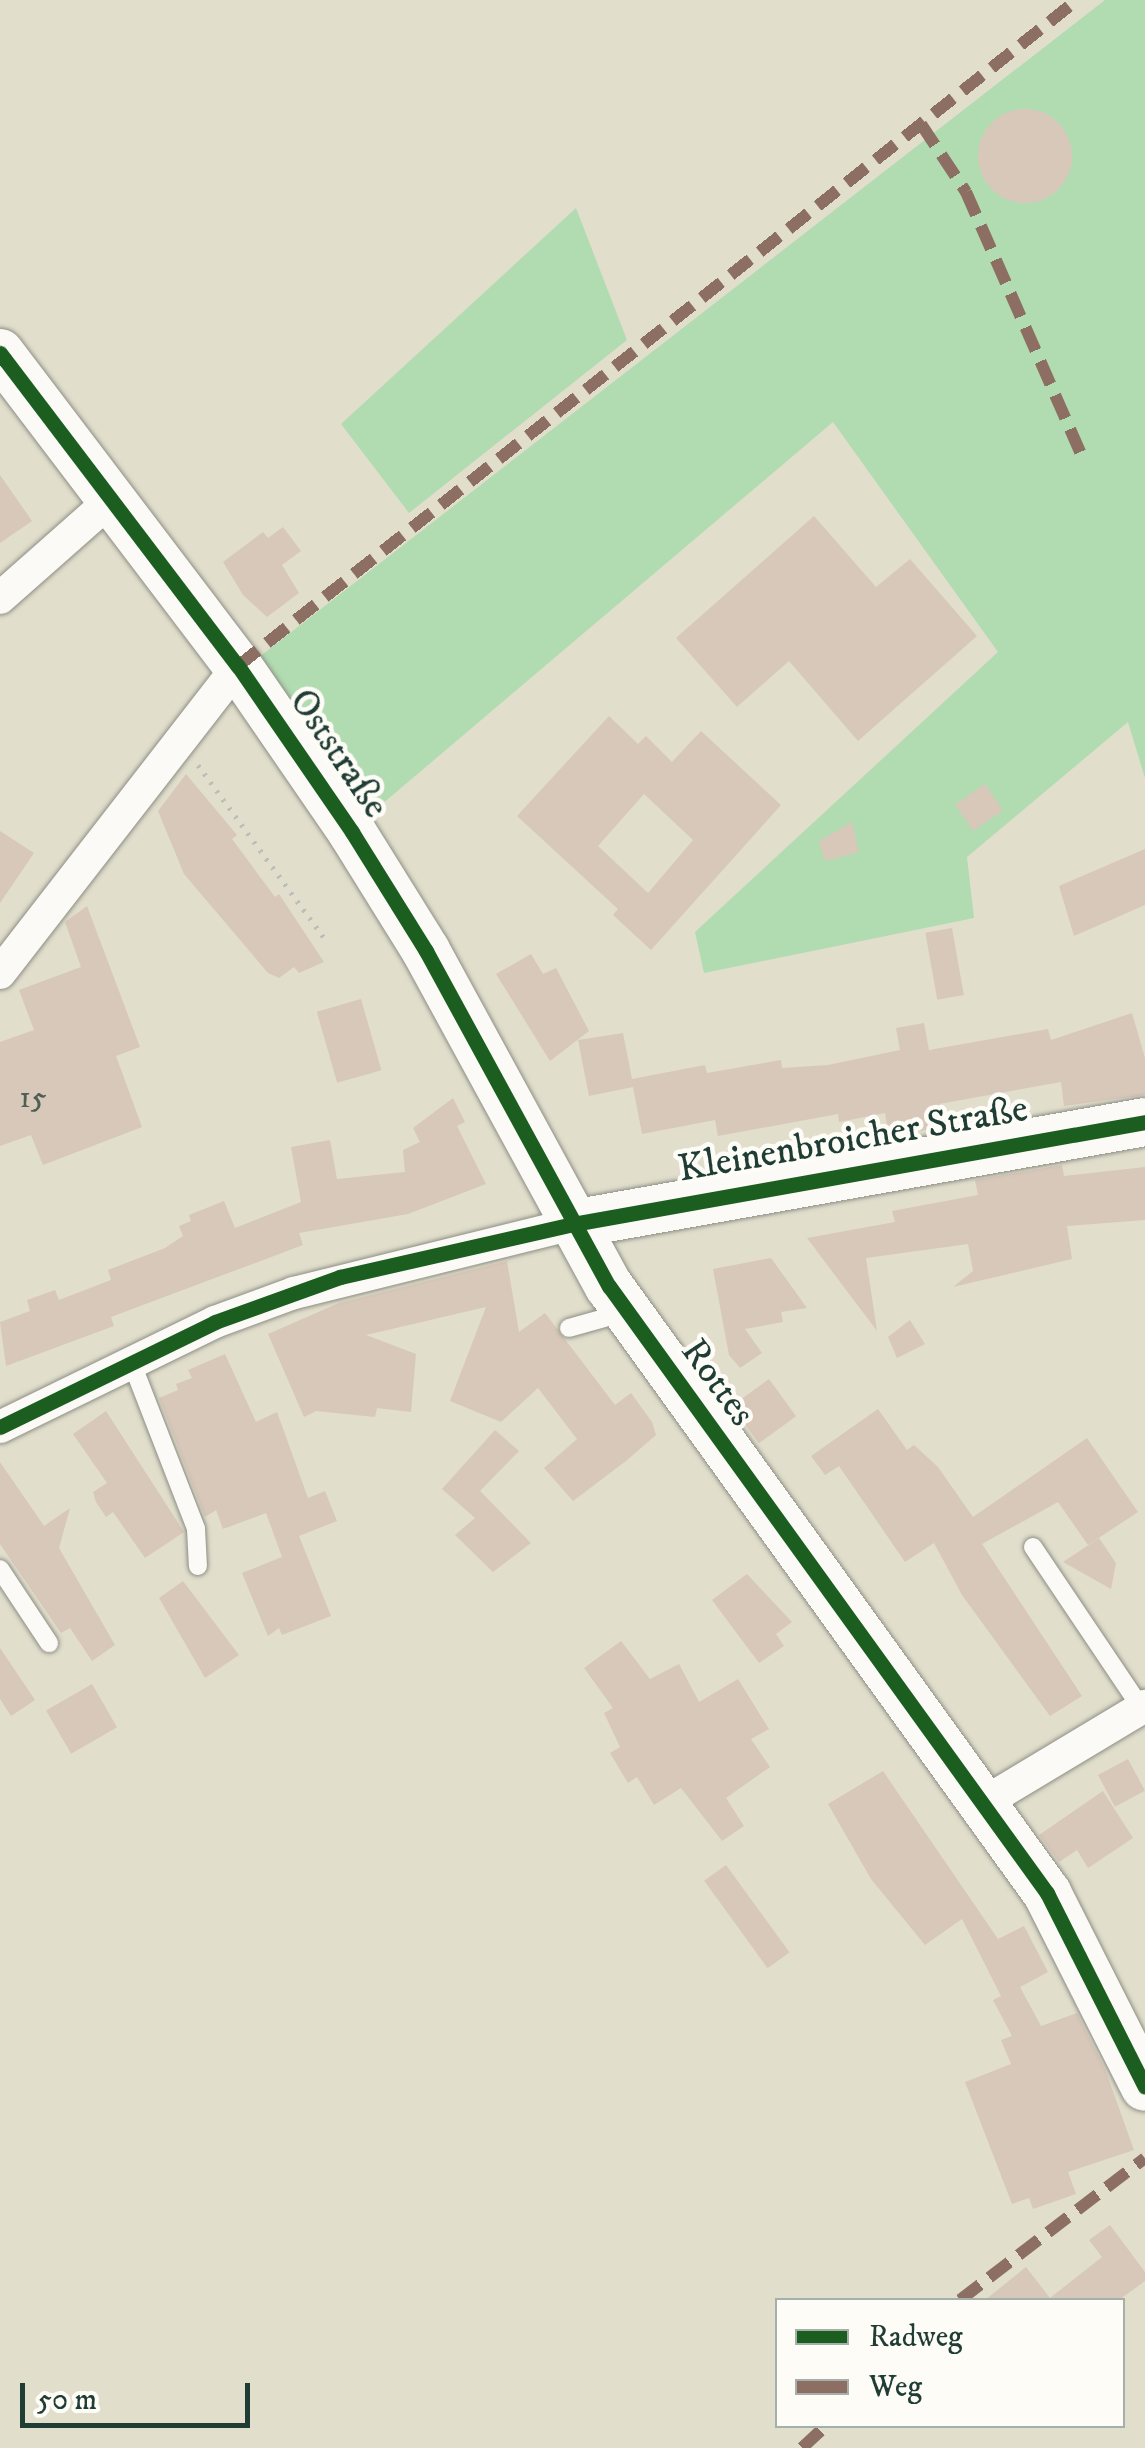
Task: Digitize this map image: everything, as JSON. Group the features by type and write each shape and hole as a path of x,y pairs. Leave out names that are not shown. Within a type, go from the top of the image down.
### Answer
{"street":[{"name":"Oststraße","path":"0,353 114,497 238,666 426,952 573,1224"},
{"path":"0,598 114,497"},
{"path":"0,973 238,666"},
{"name":"Kleinenbroicher Straße","path":"573,1224 1145,1122"},
{"path":"0,1427 131,1362 340,1277 573,1224"},
{"name":"Rottes","path":"573,1224 626,1312 986,1802 1070,1932 1145,2087"},
{"path":"986,1802 1143,1707"}],"lane":[{"path":"569,1328 626,1312"},
{"path":"131,1362 196,1529 198,1566"},
{"path":"1033,1547 1143,1707"},
{"path":"0,1569 49,1643"}],"path":[{"path":"181,742 328,943"}],"green space":[{"path":"1105,0 1145,0 1145,778 1128,722 967,857 974,918 704,973 695,932 998,652 833,422 362,821 249,665"},
{"path":"576,208 627,340 409,513 341,424"}],"building":[{"path":"1025,109 1043,113 1058,123 1068,138 1072,156 1068,174 1058,189 1043,199 1025,203 1007,199 992,189 982,174 978,156 982,138 992,123 1007,113"},
{"path":"0,475 32,521 0,543"},
{"path":"814,516 876,587 910,559 977,636 858,741 789,661 737,707 676,638"},
{"path":"283,527 301,551 282,565 299,593 267,617 243,595 223,562 263,532 268,538"},
{"path":"609,716 638,744 646,736 672,762 701,731 781,805 651,950 613,915 618,909 517,816","holes":["644,794 693,840 648,893 598,846"]},
{"path":"186,774 237,835 232,839 275,897 279,894 324,962 299,973 294,967 279,978 268,973 184,874 158,811"},
{"path":"985,784 1003,811 973,831 955,804"},
{"path":"852,822 859,852 825,861 819,841"},
{"path":"0,831 34,853 0,903"},
{"path":"1145,849 1145,905 1074,936 1059,886"},
{"path":"87,906 140,1047 116,1056 142,1127 43,1165 31,1135 0,1146 0,1042 34,1030 19,990 81,967 65,922"},
{"path":"952,928 964,995 937,1000 925,933"},
{"path":"531,954 543,974 556,968 589,1031 550,1061 496,974"},
{"path":"361,999 381,1070 337,1083 317,1012"},
{"path":"1132,1013 1145,1058 1145,1095 1064,1106 1061,1082 939,1104 944,1127 889,1136 885,1113 839,1122 838,1114 718,1136 715,1120 642,1134 633,1087 589,1096 578,1040 623,1033 632,1079 705,1065 707,1073 781,1060 782,1068 828,1065 900,1050 896,1028 924,1023 929,1050 1048,1029 1051,1040"},
{"path":"453,1098 465,1122 457,1126 486,1184 408,1214 299,1233 303,1245 111,1317 114,1326 6,1366 0,1322 30,1311 27,1300 55,1290 59,1300 111,1280 108,1270 165,1248 183,1236 179,1226 191,1221 189,1215 224,1201 235,1228 301,1202 291,1147 330,1140 337,1179 405,1172 403,1150 420,1142 413,1128"},
{"path":"1062,1165 1064,1176 1145,1167 1145,1220 1067,1226 1072,1259 953,1287 973,1271 968,1244 866,1258 877,1331 807,1238 895,1222 892,1211 978,1195 975,1180"},
{"path":"771,1258 807,1308 781,1312 783,1322 745,1329 762,1353 740,1368 729,1355 713,1269"},
{"path":"507,1261 519,1332 545,1313 615,1405 631,1393 652,1422 656,1435 626,1461 573,1501 544,1468 577,1439 538,1388 501,1422 450,1401 486,1307 366,1335 416,1354 411,1412 377,1408 375,1417 316,1411 304,1417 268,1334 339,1303"},
{"path":"910,1320 925,1344 897,1358 888,1337"},
{"path":"225,1354 256,1422 277,1412 308,1498 325,1491 337,1521 299,1536 331,1616 282,1635 279,1628 268,1636 242,1573 282,1557 266,1513 223,1529 216,1510 205,1517 159,1398 178,1390 176,1384 192,1378 188,1370"},
{"path":"769,1379 796,1416 759,1443 732,1406"},
{"path":"878,1409 907,1450 914,1445 938,1467 973,1517 1087,1438 1138,1512 1088,1545 1058,1502 982,1544 1082,1696 1050,1716 962,1595 934,1543 905,1562 839,1466 825,1475 811,1456"},
{"path":"106,1411 184,1532 145,1558 113,1512 106,1517 96,1502 93,1492 107,1483 73,1434"},
{"path":"495,1430 519,1451 480,1491 531,1543 493,1572 455,1535 475,1518 442,1489"},
{"path":"0,1462 44,1526 70,1508 59,1548 115,1645 92,1661 70,1628 61,1633 0,1544"},
{"path":"1099,1538 1116,1563 1111,1589 1063,1562"},
{"path":"747,1574 792,1622 776,1634 784,1646 759,1663 712,1600"},
{"path":"183,1581 239,1655 205,1678 159,1598"},
{"path":"621,1641 650,1679 679,1664 699,1702 738,1679 769,1729 751,1739 770,1767 726,1798 744,1826 722,1841 681,1788 654,1805 637,1777 628,1783 610,1753 620,1747 604,1713 613,1708 584,1668"},
{"path":"0,1648 35,1700 11,1716 0,1699"},
{"path":"92,1684 117,1727 71,1754 46,1710"},
{"path":"1128,1759 1145,1791 1115,1807 1098,1775"},
{"path":"883,1771 998,1939 1024,1926 1048,1972 1020,1987 1041,2026 1077,2013 1105,2069 1134,2150 1068,2172 1076,2194 1033,2209 1029,2198 1012,2204 965,2082 1011,2064 1001,2040 1012,2036 993,2000 1001,1996 962,1919 925,1945 871,1879 828,1804"},
{"path":"1103,1791 1133,1838 1088,1868 1077,1850 1059,1862 1039,1835"},
{"path":"726,1865 789,1952 768,1968 704,1881"},
{"path":"1110,2225 1145,2272 1145,2281 1122,2298 1050,2298 1102,2257 1089,2240"},
{"path":"1026,2267 1050,2298 987,2298"}],"marked path":[{"path":"238,666 1077,0"},
{"path":"921,124 966,192 1081,454"},
{"path":"963,2298 1145,2158"},
{"path":"802,2448 824,2428"}],"cycle path":[{"path":"0,353 238,666 352,832 426,951 609,1286 1047,1893 1145,2087"},
{"path":"0,1427 215,1322 340,1277 573,1224 1145,1122"}]}
